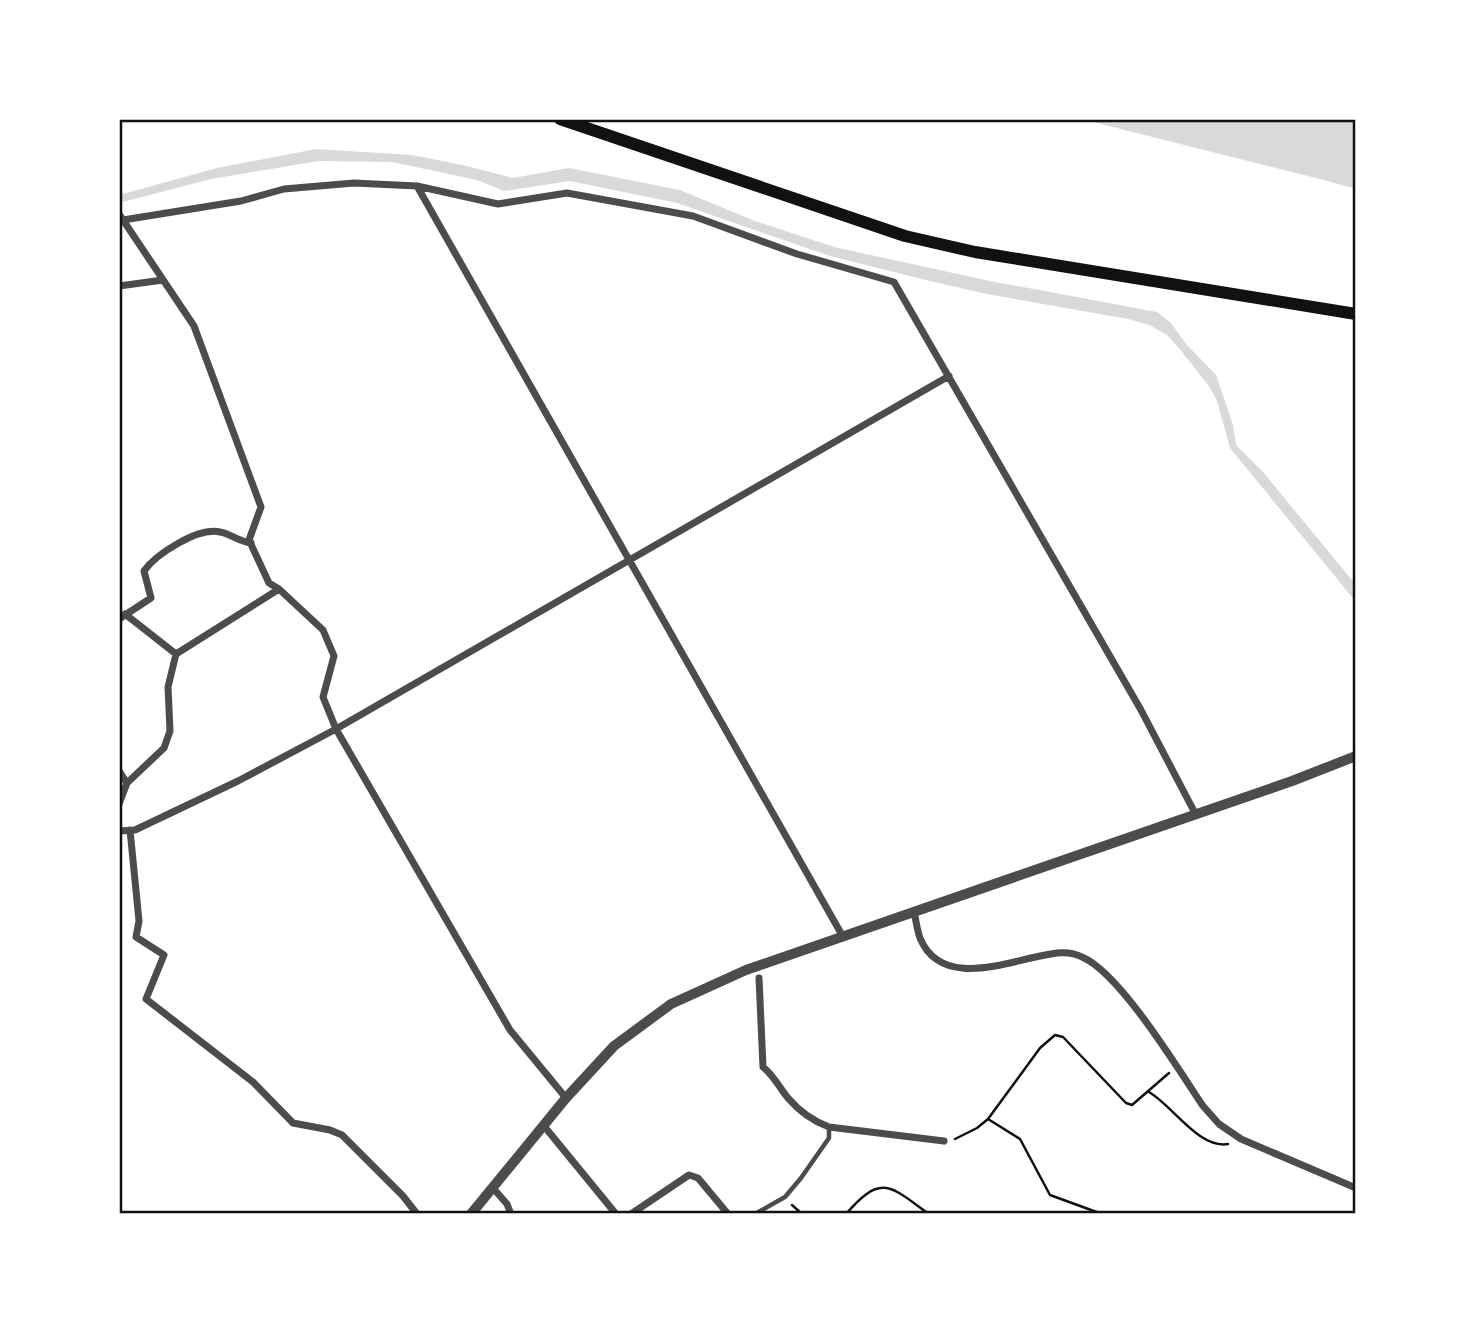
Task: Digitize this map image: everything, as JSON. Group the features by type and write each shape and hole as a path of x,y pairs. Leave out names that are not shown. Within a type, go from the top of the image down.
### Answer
{"main road":[{"path":"560,119 905,236 975,252 1356,314"}],"street":[{"path":"566,1098 510,1030 336,729 323,697 334,656 323,630 269,583 249,540 261,507 194,326 121,217 241,201 284,189 354,183 417,186 498,204 567,193 693,216 797,254 894,282 1141,710 1196,815"},
{"path":"417,186 842,935"},
{"path":"119,286 163,280"},
{"path":"119,831 135,830 238,781 336,729 948,376"},
{"path":"176,654 122,617 151,598 144,571 152,559 203,532 221,532 238,541 251,543"},
{"path":"119,804 127,783 163,748 170,730 168,687 176,654 279,589"},
{"path":"471,1214 566,1098 614,1046 671,1004 746,970 842,935 1196,815 1356,756"},
{"path":"119,771 127,783"},
{"path":"130,830 139,921 136,937 164,955 146,999 253,1082 293,1122 342,1135 403,1196 417,1214"},
{"path":"914,912 921,939 931,955 947,967 972,969 1060,952 1079,955 1095,963 1118,986 1203,1106 1219,1124 1241,1139 1356,1188"},
{"path":"760,978 763,1067 773,1075 796,1106 813,1121 829,1127 944,1141"},
{"path":"544,1126 616,1214"},
{"path":"631,1214 689,1175 698,1178 728,1214"},
{"path":"493,1188 507,1204 511,1214"}],"lane":[{"path":"755,1214 785,1197 829,1138 829,1127"}],"path":[{"path":"944,1141 960,1137 988,1119 1040,1048 1055,1035 1063,1037 1126,1103 1132,1105 1176,1066"},
{"path":"1149,1092 1211,1143 1224,1145 1241,1139"},
{"path":"988,1119 1020,1139 1050,1195 1102,1214"},
{"path":"846,1214 867,1194 885,1186 897,1191 929,1214"},
{"path":"785,1197 802,1214"}],"shaded area":[{"path":"1081,119 1356,119 1356,189 1320,179"},
{"path":"316,149 412,155 513,178 569,168 680,190 755,221 834,247 990,281 1157,312 1171,323 1186,344 1216,375 1233,425 1236,445 1263,472 1356,585 1356,602 1230,448 1217,401 1209,386 1167,335 1149,325 930,281 830,256 677,203 570,181 504,191 477,180 392,162 319,161 211,179 119,203 119,195 217,168"}]}
